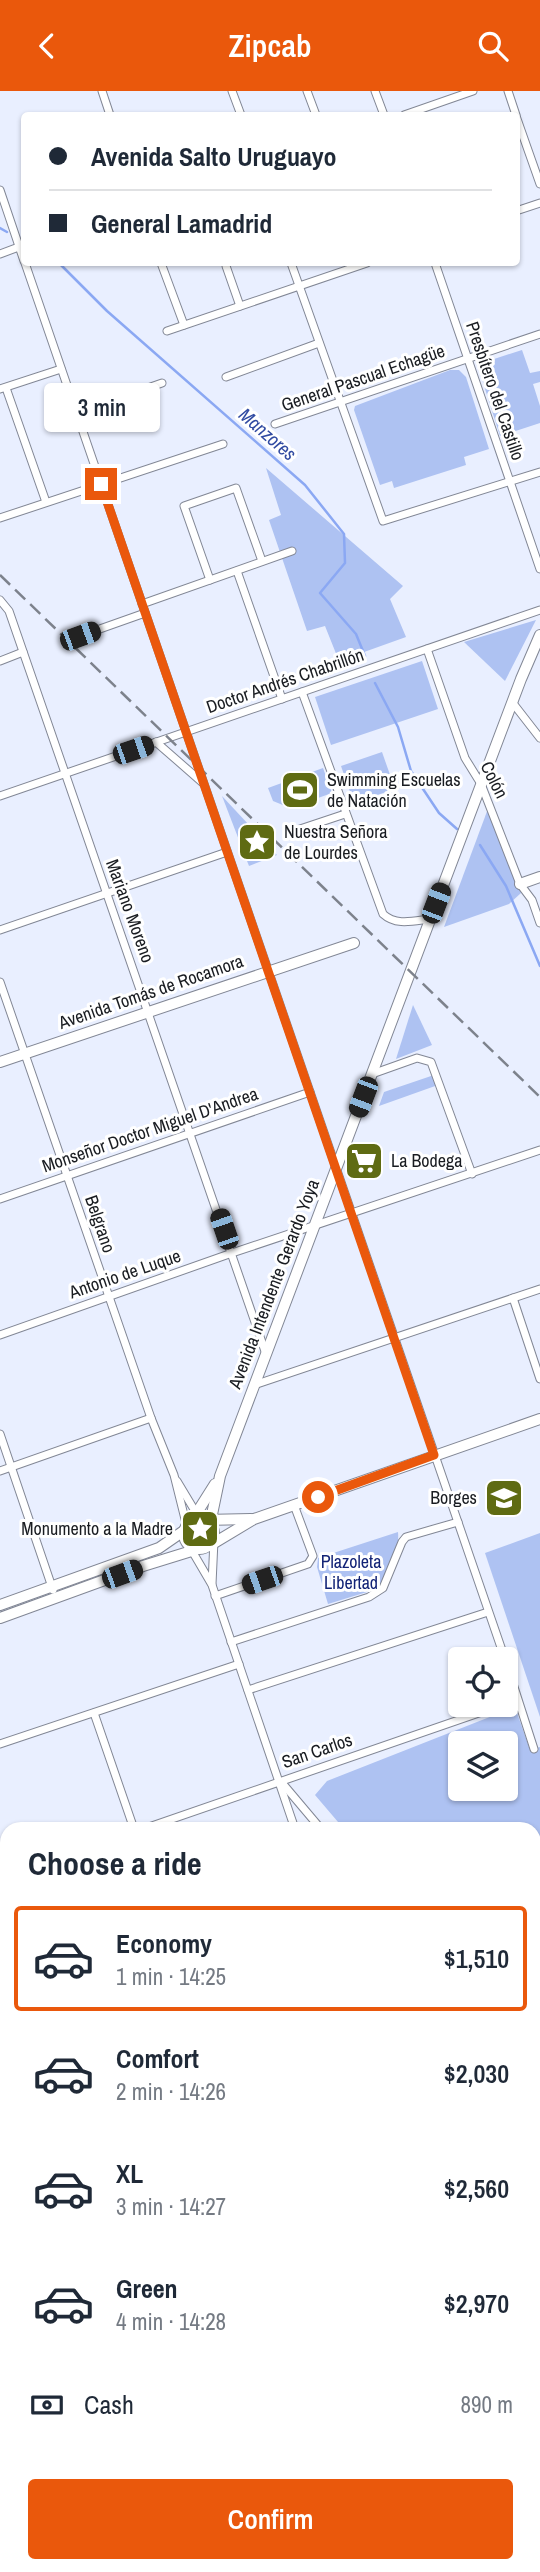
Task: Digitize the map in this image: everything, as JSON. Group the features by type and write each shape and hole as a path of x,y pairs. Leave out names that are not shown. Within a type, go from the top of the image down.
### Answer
{"main road":[{"name":"Avenida Intendente Gerardo Yoya","path":"198,1522 220,1476 481,783 540,635"},
{"path":"520,884 540,877"},
{"name":"Avenida Tomás de Rocamora","path":"0,1062 354,943"},
{"path":"0,1605 54,1592 202,1545 254,1519 540,1419"},
{"path":"0,1618 159,1548 198,1522 254,1519"},
{"path":"198,1522 202,1545"},
{"path":"198,1522 184,1536 202,1545"}],"street":[{"path":"102,91 109,112"},
{"path":"232,91 240,112"},
{"path":"307,91 315,112"},
{"path":"375,91 383,112"},
{"path":"413,112 473,91"},
{"path":"508,91 515,112"},
{"path":"520,127 540,184"},
{"path":"0,190 21,243"},
{"path":"520,210 540,203"},
{"path":"0,254 21,246"},
{"path":"26,266 500,1647"},
{"path":"162,266 184,325"},
{"path":"226,266 240,306"},
{"path":"292,266 383,521 540,472"},
{"path":"167,331 358,266"},
{"name":"Presbítero del Castillo","path":"436,266 540,569"},
{"name":"General Pascual Echagüe","path":"275,424 540,334"},
{"path":"226,377 319,343"},
{"path":"46,502 3,389 61,369"},
{"path":"76,413 162,383"},
{"path":"0,518 223,443"},
{"path":"210,580 184,506 236,488 262,561"},
{"path":"142,604 292,551"},
{"path":"237,571 282,699"},
{"name":"Mariano Moreno","path":"0,600 9,611 266,1355"},
{"name":"Doctor Andrés Chabrillón","path":"0,796 540,610"},
{"path":"80,636 145,613"},
{"name":"Colón","path":"427,649 465,758 481,783 520,884 532,900 540,923"},
{"path":"0,661 23,652"},
{"path":"302,692 383,914 400,923 430,919"},
{"path":"512,702 540,738"},
{"path":"156,742 204,784"},
{"path":"300,829 345,814"},
{"path":"0,930 228,852"},
{"name":"Belgrano","path":"0,982 151,1418 174,1475 198,1522"},
{"path":"372,1074 417,1058 431,1062 472,1174"},
{"name":"Monseñor Doctor Miguel D'Andrea","path":"0,1199 310,1092"},
{"name":"Antonio de Luque","path":"0,1335 232,1253 540,1150"},
{"path":"254,1385 540,1289"},
{"path":"513,1298 540,1379"},
{"path":"0,1471 151,1418"},
{"path":"0,1434 54,1592"},
{"name":"Belgrano","path":"174,1475 198,1522"},
{"path":"215,1596 308,1564 313,1556 295,1506"},
{"path":"231,1642 369,1597 383,1588 406,1537 458,1522"},
{"path":"202,1545 212,1585"},
{"path":"202,1545 215,1596 293,1822"},
{"path":"248,1690 488,1612"},
{"path":"0,1744 239,1664"},
{"path":"518,1699 534,1749"},
{"path":"94,1713 132,1822"},
{"name":"San Carlos","path":"163,1822 466,1717"},
{"path":"280,1781 315,1822"}],"green space":[{"path":"522,350 530,373 540,371 540,382 533,384 540,406 540,423 500,436 479,370 491,360"},
{"path":"450,370 459,370 466,377 489,449 464,457 466,465 394,488 392,481 380,485 354,410 355,406"},
{"path":"266,468 403,586 390,599 406,637 339,661 325,626 307,631 269,520 281,515"},
{"path":"536,620 505,681 464,642"},
{"path":"422,661 438,709 331,745 315,697"},
{"path":"382,752 395,789 354,803 341,766"},
{"name":"Swimming Escuelas de Natación","path":"323,768 332,793 290,808 273,801 268,788"},
{"path":"222,796 277,855 249,866"},
{"path":"489,806 521,893 509,904 444,927"},
{"path":"413,1005 432,1045 396,1059"},
{"path":"434,1075 438,1085 379,1106 384,1092"},
{"name":"Plazoleta Libertad","path":"398,1532 395,1554 380,1588 328,1604 317,1567 318,1558"},
{"path":"540,1533 540,1717 518,1647 485,1553"},
{"path":"518,1716 530,1750 540,1747 540,1822 338,1822 315,1795 327,1781 448,1733 448,1801 518,1801 518,1731 454,1731 490,1717"}],"waterway":[{"name":"Manzores","path":"0,228 7,232"},
{"name":"Manzores","path":"62,266 107,311 305,485 344,534 345,563 320,593 356,634 365,656"},
{"name":"Manzores","path":"375,683 398,727 411,771 439,813 457,829"},
{"name":"Manzores","path":"480,845 506,886 540,966"}],"railway":[{"path":"0,575 540,1097"}],"place":[{"name":"Swimming Escuelas de Natación","path":"300,790"},
{"name":"Nuestra Señora de Lourdes","path":"257,842"},
{"name":"La Bodega","path":"364,1161"},
{"name":"Borges","path":"504,1498"},
{"name":"Monumento a la Madre","path":"200,1529"}],"route":[{"path":"101,484 434,1455 318,1497"}]}
